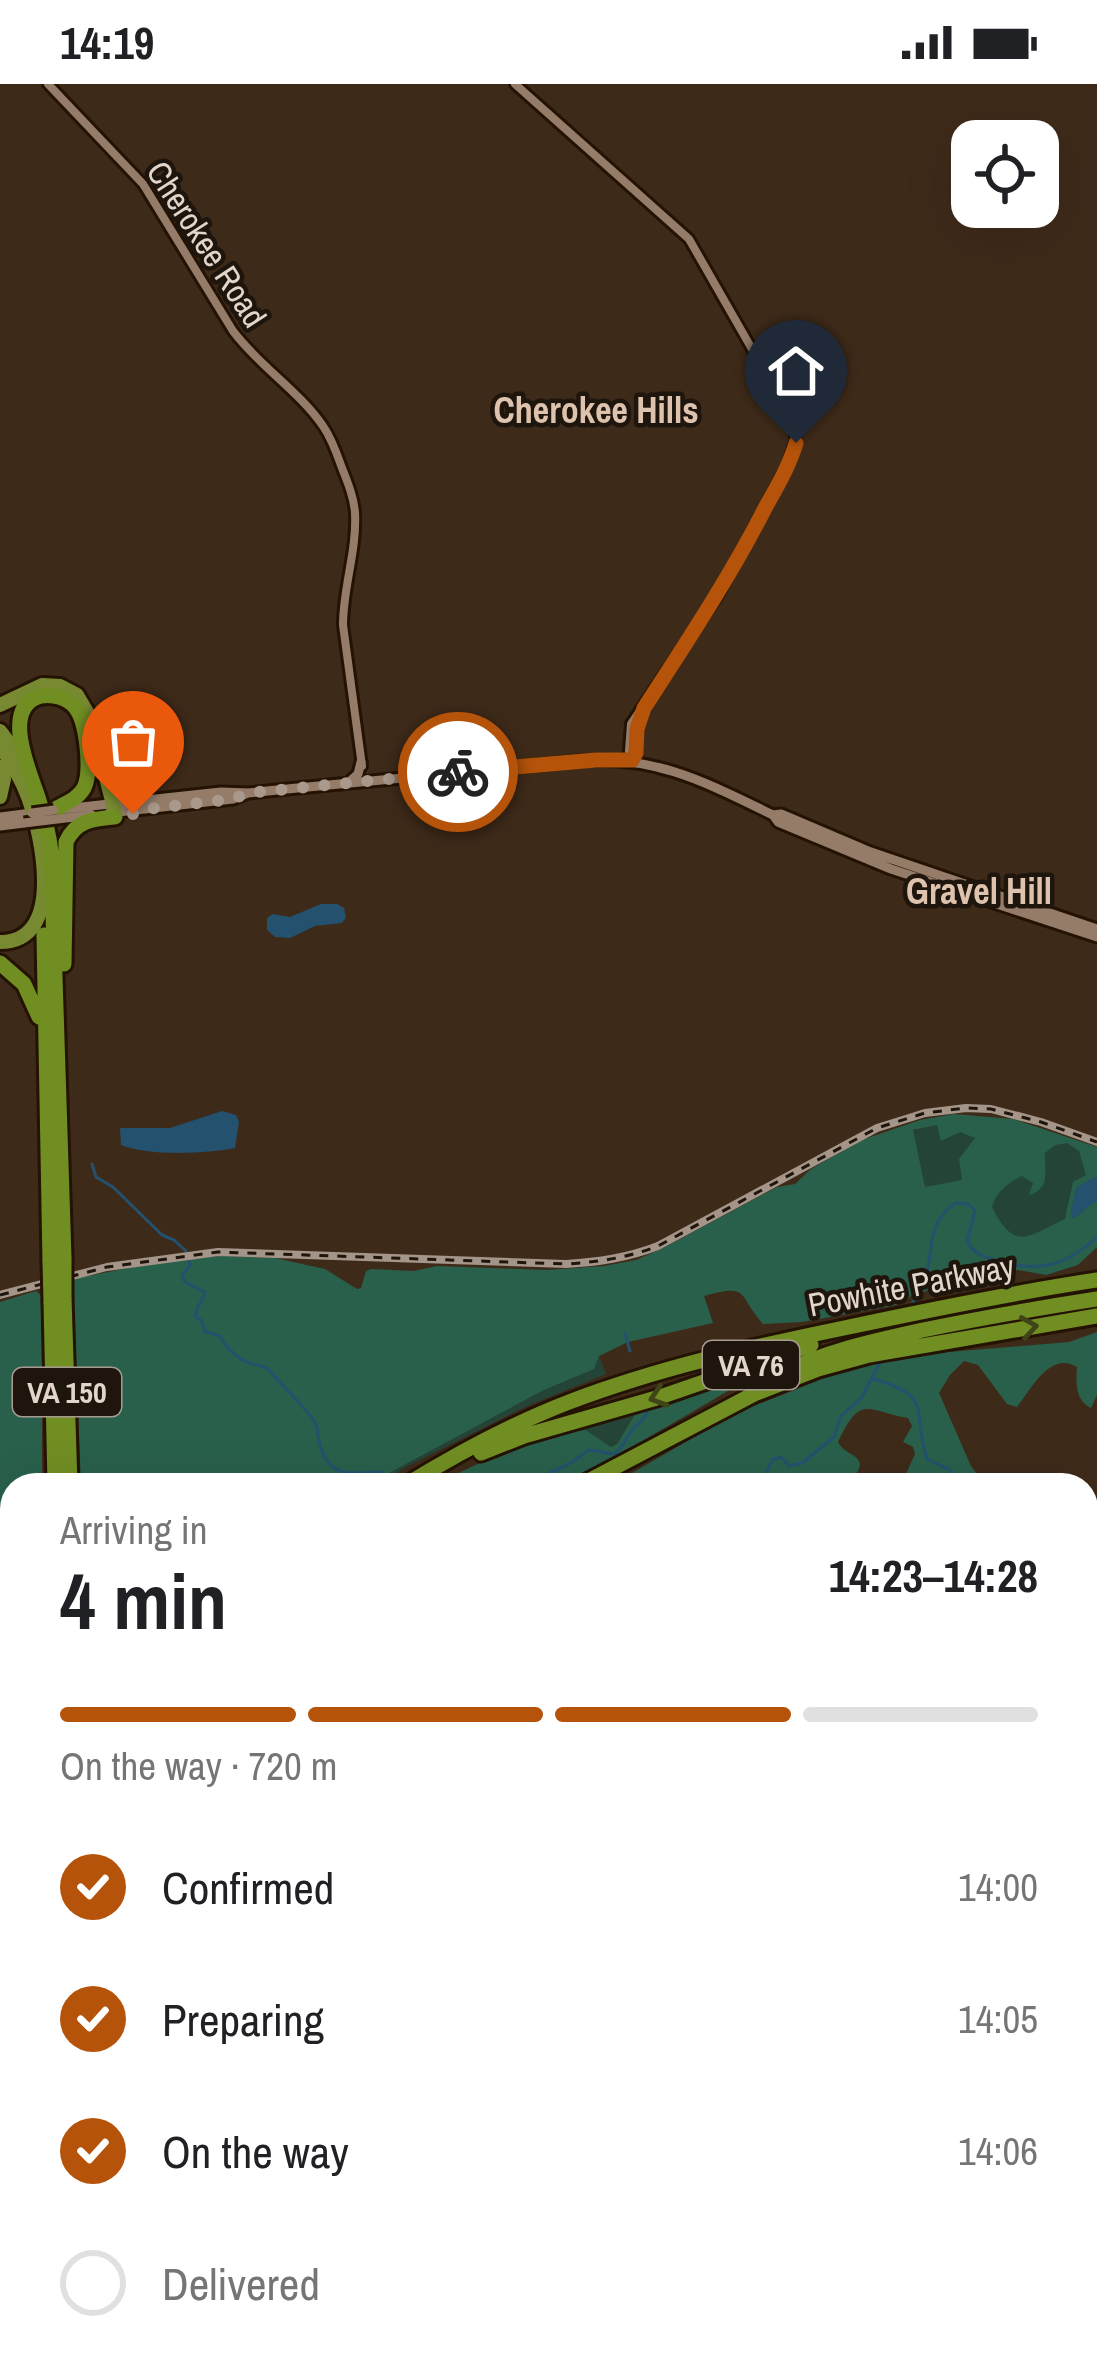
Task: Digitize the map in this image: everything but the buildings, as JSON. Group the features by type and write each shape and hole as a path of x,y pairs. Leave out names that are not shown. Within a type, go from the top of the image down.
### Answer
{"highway":[{"path":"0,705 42,685 60,686 77,695 90,716 115,810 80,824 64,844 65,950 56,1008"},
{"path":"18,755 13,725 27,702 56,696 78,711 88,777 79,795 56,814"},
{"name":"VA 150","path":"0,731 18,755 38,797 50,842 62,1453"},
{"name":"VA 150","path":"0,746 18,774 40,844 57,1260"},
{"path":"0,767 4,779 0,797"},
{"path":"0,942 28,934 43,902"},
{"path":"0,963 28,989 45,1033"},
{"name":"Powhite Parkway","path":"427,1473 572,1401 633,1381 758,1347 1097,1280"},
{"name":"VA 76","path":"443,1473 507,1442 806,1346 1097,1289"},
{"name":"VA 76","path":"754,1394 795,1367 854,1345 1097,1299"},
{"name":"Powhite Parkway","path":"603,1473 754,1394 851,1359 1097,1316"},
{"path":"413,1473 526,1412 572,1401"},
{"path":"57,1473 62,1453"},
{"path":"62,1453 68,1473"}],"main road":[{"path":"0,822 115,810 220,791 248,793 632,760 688,775 773,815 781,814 850,844 1097,933"},
{"path":"347,783 358,774 361,762"},
{"path":"115,810 140,814 248,793"}],"street":[{"name":"Cherokee Road","path":"48,84 143,184 233,331 317,417 332,440 355,516 343,625 363,782"},
{"path":"515,84 688,239 796,433 788,464 747,544 630,726 632,760"}],"green space":[{"path":"954,1114 1013,1119 1097,1147 1097,1177 1077,1187 1071,1211 1075,1218 1085,1206 1097,1202 1097,1247 1078,1265 1046,1275 1018,1270 913,1294 892,1306 802,1322 763,1324 736,1292 704,1296 713,1323 628,1342 599,1356 594,1369 542,1391 389,1473 81,1473 73,1279 174,1259 223,1256 275,1258 325,1269 357,1289 371,1269 604,1266 636,1260 777,1187 795,1184 811,1169 862,1140","holes":["937,1125 941,1141 960,1132 975,1138 959,1159 962,1180 925,1187 913,1130","1067,1143 1079,1151 1086,1175 1073,1182 1065,1219 1024,1237 1009,1231 992,1207 996,1197 1022,1176 1033,1183 1029,1195 1041,1188 1045,1153 1055,1145"]},
{"path":"958,1119 1004,1122 1097,1152 1097,1216 1016,1247 922,1196 908,1132"},
{"path":"36,1291 42,1296 42,1473 0,1473 0,1302"},
{"path":"1097,1332 1097,1395 1091,1408 1079,1396 1077,1367 1067,1363 1042,1374 1017,1407 1007,1404 978,1365 964,1361 950,1375 939,1393 976,1473 906,1473 915,1454 903,1442 912,1426 908,1418 866,1409 853,1417 838,1442 859,1460 856,1473 632,1473 736,1413 850,1368 924,1354 1069,1342"},
{"path":"599,1356 606,1374 525,1407 389,1473 542,1391 593,1369"},
{"path":"731,1384 733,1388 583,1473 458,1473 501,1453 575,1431 586,1430 611,1447 635,1414"},
{"path":"635,1414 611,1447 586,1430 575,1431"}],"water":[{"path":"321,904 344,908 342,923 315,926 290,938 275,937 267,930 267,918 273,914 290,917"},
{"path":"222,1111 236,1115 239,1122 235,1148 177,1153 121,1145 120,1128 170,1128"},
{"path":"1097,1177 1097,1202 1072,1218 1077,1187"}],"waterway":[{"path":"92,1164 96,1177 186,1251"},
{"path":"912,1304 926,1276 935,1228 955,1203 968,1204 975,1211 967,1241 972,1249 1013,1265 1063,1261 1097,1237"},
{"path":"188,1258 190,1265 182,1276 205,1292 195,1316 206,1332 220,1336 244,1361 269,1370 311,1417 322,1452 333,1467 382,1473"},
{"path":"625,1334 630,1351"},
{"path":"766,1473 772,1460 781,1457 789,1466 802,1463 834,1437 841,1416 862,1397 880,1362"},
{"path":"873,1379 914,1399 927,1459 952,1473"},
{"path":"549,1473 589,1450 617,1452 647,1412"}],"railway":[{"path":"0,1295 107,1267 218,1252 566,1264 612,1259 658,1246 877,1128 925,1113 991,1109 1097,1142"}],"way so far":[{"path":"133,814 248,793 458,772"}],"district":[{"name":"Cherokee Hills","path":"596,410"},
{"name":"Gravel Hill","path":"979,891"}],"route":[{"path":"458,772 632,760 644,708 718,595 796,443"}]}
